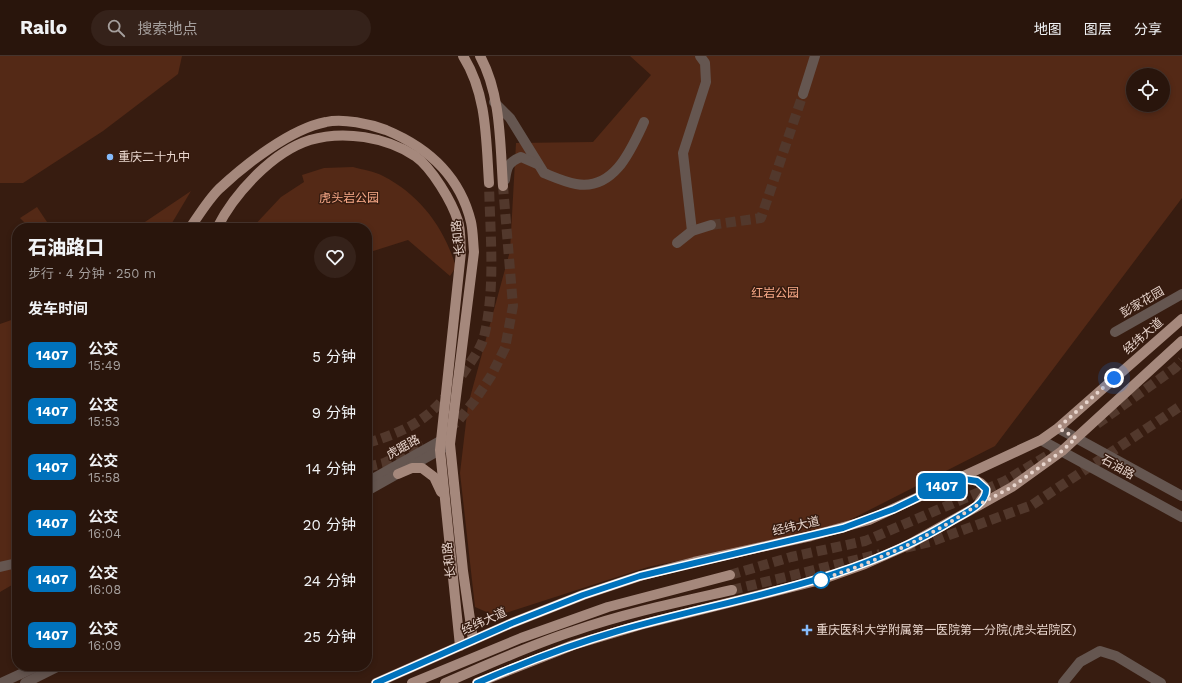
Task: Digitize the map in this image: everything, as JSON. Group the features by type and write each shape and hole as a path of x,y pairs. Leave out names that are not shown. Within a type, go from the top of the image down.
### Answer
{"main road":[{"path":"463,56 473,71 481,96 486,136 489,183"},
{"path":"480,56 487,69 494,102 504,186"},
{"name":"长和路","path":"194,223 219,189 242,170 282,140 327,122 356,122 377,126 400,136 421,148 438,162 452,179 464,200 471,222 474,252 446,442 473,640"},
{"name":"长和路","path":"220,223 237,197 271,162 292,147 310,140 329,136 375,139 395,145 416,157 440,186 452,206 459,223 461,252 446,442 445,507 460,646"},
{"name":"经纬大道","path":"376,683 473,640 583,595 640,576 694,562 811,536 869,520 1041,440 1058,428 1182,319"},
{"path":"477,683 541,656 608,634 820,580 865,564 908,545 1012,487 1062,451 1182,341"},
{"path":"398,474 418,467 427,470 434,477 439,486 445,507"},
{"path":"958,478 977,481 984,486 986,493 985,497 976,506"},
{"path":"412,683 521,638 608,607 730,574"},
{"path":"445,683 525,649 573,631 619,617 732,590"}],"street":[{"path":"692,231 683,153 706,82 705,63 700,56"},
{"path":"802,94 815,56"},
{"path":"494,102 510,118 537,164 544,173 576,184 591,185 608,177 628,157 644,122"},
{"path":"504,186 507,165 513,160 521,157 537,164"},
{"path":"678,243 692,231 710,225"},
{"name":"彭家花园","path":"1115,332 1182,294"},
{"name":"石油路","path":"1058,428 1182,496"},
{"name":"石油路","path":"1041,440 1182,517"},
{"name":"虎踞路","path":"372,488 398,474 446,442"},
{"name":"虎踞路","path":"372,479 446,442"},
{"path":"0,567 12,563"},
{"path":"1064,683 1080,662 1100,651 1116,656 1161,683"},
{"path":"1,683 27,671"},
{"path":"25,683 49,671"}],"green space":[{"path":"0,56 182,56 178,74 103,131 23,183 0,183"},
{"name":"红岩公园","path":"630,56 1182,56 1182,198 995,446 832,529 648,567 496,616 475,607 460,473 468,405 510,251 516,143 593,142 651,75"},
{"name":"虎头岩公园","path":"353,167 380,174 408,193 429,214 445,239 456,267 450,276 408,240 372,251 372,223 257,223 281,197 304,182 302,175 324,168"},
{"path":"191,191 172,223 143,223"},
{"path":"37,207 48,223 25,223 20,218"},
{"path":"12,320 12,585 0,592 0,324"}],"tunnel":[{"path":"711,225 761,218 803,94"},
{"path":"372,441 400,431 425,417 456,384 481,345 488,318 491,280 489,183"},
{"path":"448,429 457,422 475,400 491,376 505,348 513,306 503,186"},
{"path":"1097,424 1175,368 1182,361"},
{"path":"905,548 930,542 1032,505 1182,405"},
{"path":"372,466 384,463 423,445"},
{"path":"730,575 791,557 865,541 1005,481 1060,448"},
{"path":"732,590 880,554"}],"bus line":[{"name":"1407","path":"376,683 512,623 583,595 640,576 694,562 811,536 869,520 958,478 977,481 986,489 985,497 976,506 965,513 908,545 865,564 820,580 754,598 608,634 541,656 477,683"}],"place":[{"name":"重庆二十九中","path":"110,157"},
{"name":"重庆医科大学附属第一医院第一分院(虎头岩院区)","path":"807,630"}],"route":[{"path":"821,580 865,564 908,545 1012,487 1062,451 1076,438 1058,428 1114,378"}]}
